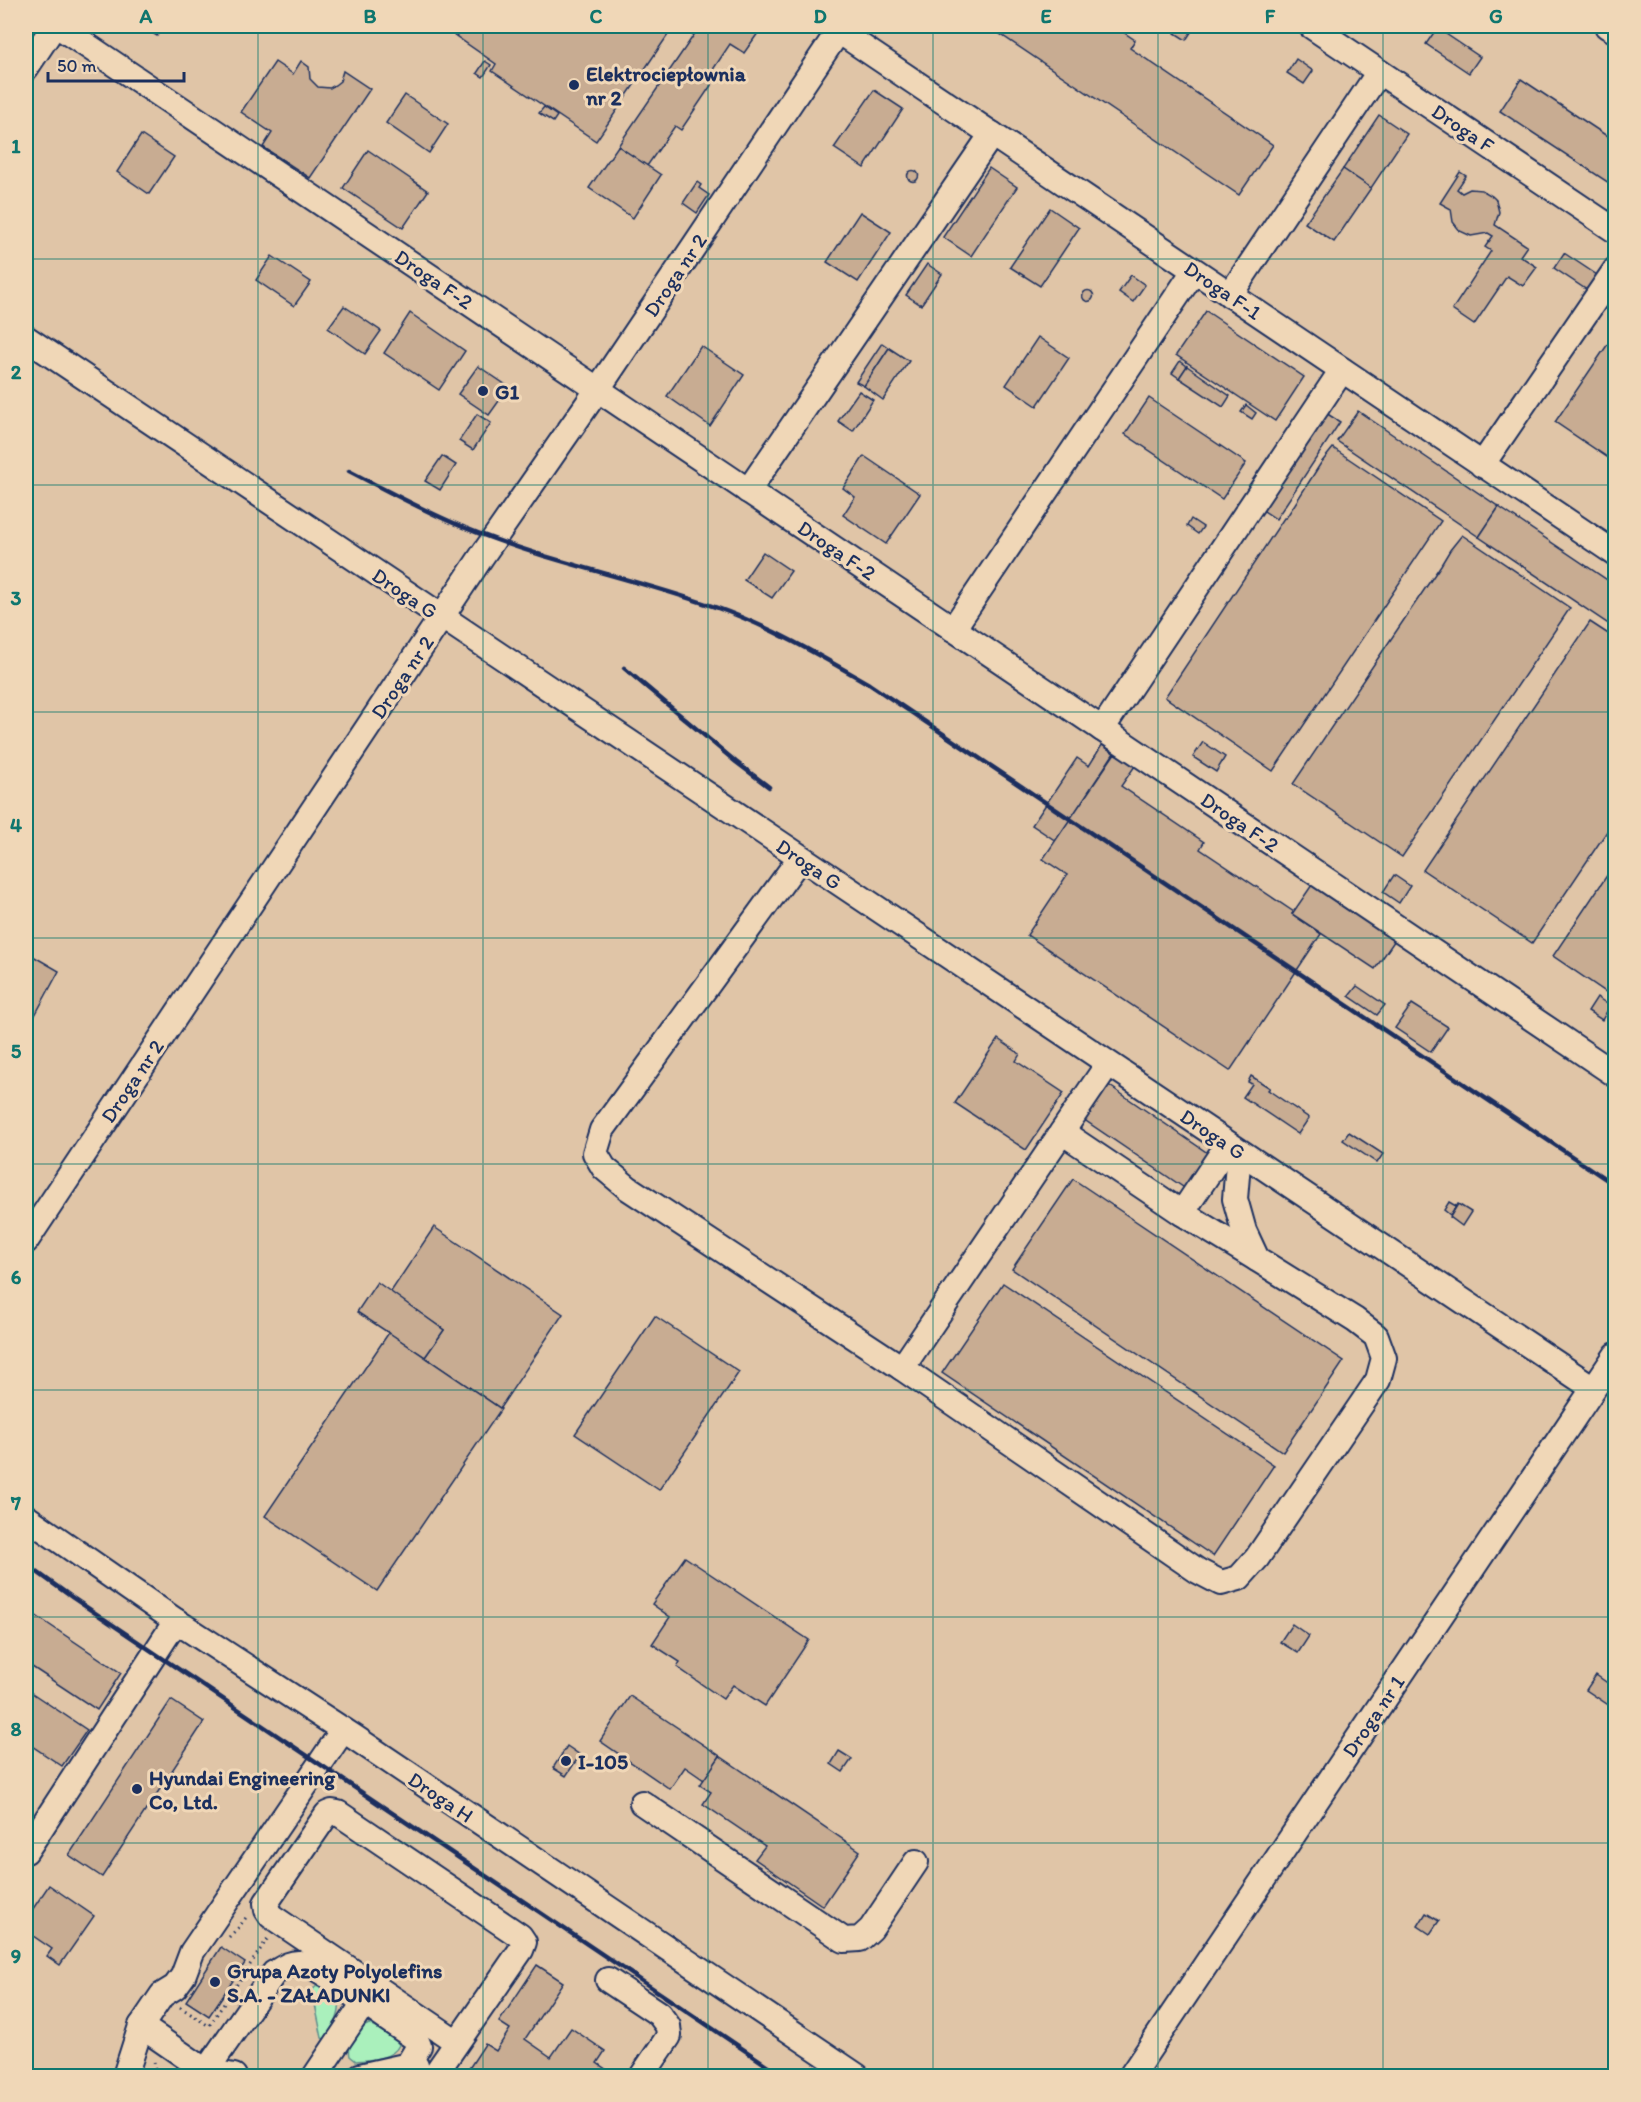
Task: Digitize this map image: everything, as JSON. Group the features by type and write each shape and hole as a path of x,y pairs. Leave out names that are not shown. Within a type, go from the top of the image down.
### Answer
{"lane":[{"path":"26,68 56,26"},
{"name":"Droga F-2","path":"56,26 1616,1075"},
{"name":"Droga F","path":"1311,26 1616,231"},
{"path":"1607,26 1616,31"},
{"name":"Droga nr 2","path":"26,1241 442,618 598,389 837,27"},
{"name":"Droga F-1","path":"837,27 1194,271 1616,554"},
{"path":"1230,295 1379,72"},
{"path":"748,490 992,134"},
{"path":"1482,465 1616,269"},
{"path":"953,629 1194,271"},
{"name":"Droga G","path":"29,348 442,618 1593,1388"},
{"path":"1102,729 1342,370"},
{"path":"800,858 602,1130 595,1153 604,1168 628,1188 902,1368 1198,1571 1221,1583 1239,1578 1257,1558 1378,1380 1384,1358 1376,1336 1355,1320 1182,1213 1062,1132"},
{"path":"902,1368 1108,1064"},
{"path":"1234,1148 1234,1200 1244,1232 1257,1259"},
{"path":"1182,1213 1234,1148"},
{"name":"Droga nr 1","path":"1131,2076 1616,1354"},
{"name":"Droga H","path":"26,1517 176,1621 343,1730 857,2076"},
{"path":"26,1851 176,1621"},
{"path":"125,2076 141,2026 162,1995 165,1980 172,1969 192,1952 343,1730"},
{"path":"642,1803 844,1940 860,1939 870,1929 916,1862"},
{"path":"360,2076 427,2067 435,2075 521,1950 524,1942 520,1936 338,1813 332,1812 327,1814 266,1903 267,1910 271,1916 457,2042"},
{"path":"205,2074 274,1973 288,1964 302,1963 314,1967 416,2039 419,2046 405,2071"},
{"path":"608,1980 659,2014 668,2026 669,2036 642,2076"},
{"path":"315,2076 364,2003"},
{"path":"141,2026 205,2074 234,2076"}],"shaded area":[{"path":"26,26 1615,26 1615,2076 26,2076"}],"green space":[{"path":"318,1985 335,1994 338,2001 338,2016 326,2040 322,2038 312,1990"},
{"path":"369,2024 397,2041 399,2045 396,2050 386,2056 356,2061 350,2056 350,2047 354,2037"}],"building":[{"path":"141,26 164,26 157,36"},
{"name":"Elektrociepłownia nr 2","path":"459,26 674,26 596,141 492,71 496,64 453,34"},
{"path":"700,26 763,26 744,53 730,44 712,71 718,75 681,130 675,126 647,166 618,146"},
{"path":"988,26 1114,26 1135,40 1130,48 1273,145 1239,195"},
{"path":"1180,26 1195,26 1186,40 1175,33"},
{"path":"1437,28 1480,57 1469,73 1426,44"},
{"path":"1296,59 1313,71 1304,84 1287,73"},
{"path":"301,61 309,67 310,79 318,87 330,88 335,85 340,81 343,71 370,89 310,178 263,147 272,133 241,112 275,62 293,74"},
{"path":"485,61 491,65 483,77 477,73"},
{"path":"1521,79 1616,142 1616,179 1612,185 1500,111"},
{"path":"874,90 903,109 864,168 834,148"},
{"path":"405,95 448,124 429,153 386,123"},
{"path":"544,107 557,116 553,122 539,113"},
{"path":"1379,115 1407,134 1371,188 1343,169"},
{"path":"141,135 174,157 149,194 117,172"},
{"path":"618,146 661,175 633,218 589,188"},
{"path":"368,150 428,191 403,228 343,188"},
{"path":"989,168 1017,187 971,256 943,237"},
{"path":"1343,169 1371,188 1334,242 1305,223"},
{"path":"913,170 919,176 913,182 907,176"},
{"path":"1460,172 1466,176 1457,189 1462,193 1470,189 1482,190 1492,196 1496,200 1499,212 1495,225 1527,246 1520,256 1537,267 1523,286 1507,276 1474,325 1452,310 1491,251 1485,247 1493,236 1488,233 1471,236 1460,231 1453,222 1451,209 1440,203"},
{"path":"697,182 701,185 699,188 709,195 697,213 683,203"},
{"path":"1050,208 1079,228 1040,286 1010,267"},
{"path":"860,212 891,232 858,282 827,262"},
{"path":"1564,253 1609,283 1599,298 1554,268"},
{"path":"272,256 311,282 294,306 256,280"},
{"path":"927,264 942,274 921,305 906,295"},
{"path":"1131,275 1145,285 1133,302 1119,292"},
{"path":"1088,290 1094,296 1088,302 1082,296"},
{"path":"344,306 381,331 365,354 328,328"},
{"path":"1206,311 1304,377 1275,421 1176,355"},
{"path":"410,313 465,351 439,390 384,353"},
{"path":"1616,332 1616,463 1555,422"},
{"path":"1038,337 1069,358 1037,406 1006,385"},
{"path":"882,343 889,348 864,386 856,382"},
{"path":"701,346 744,375 710,426 667,396"},
{"path":"889,348 909,361 883,400 864,386"},
{"path":"1180,361 1187,366 1179,378 1172,373"},
{"name":"G1","path":"478,366 509,387 489,415 458,394"},
{"path":"1187,366 1230,396 1223,407 1179,378"},
{"path":"859,391 873,400 853,431 838,421"},
{"path":"1149,398 1246,463 1222,499 1125,434"},
{"path":"1246,405 1256,413 1252,419 1241,412"},
{"path":"1358,411 1499,507 1479,537 1337,441"},
{"path":"1326,413 1340,422 1276,519 1261,509"},
{"path":"477,414 491,423 473,450 459,441"},
{"path":"1333,448 1441,521 1273,771 1165,697"},
{"path":"442,456 456,465 440,490 425,481"},
{"path":"864,456 920,494 886,544 843,515 855,497 843,488"},
{"path":"1499,507 1616,586 1616,629 1479,537"},
{"path":"1191,519 1203,527 1198,534 1187,526"},
{"path":"1462,535 1570,608 1402,857 1293,784"},
{"path":"763,552 791,571 772,598 744,580"},
{"path":"1590,622 1616,639 1616,818 1532,943 1423,870"},
{"path":"1203,742 1225,757 1216,772 1193,757"},
{"path":"1102,745 1114,753 1056,841 1032,825 1077,758 1089,766"},
{"path":"1115,753 1135,766 1121,786 1204,842 1200,849 1294,912 1292,914 1321,934 1230,1071 1027,935 1067,875 1043,859"},
{"path":"1616,862 1616,999 1553,956"},
{"path":"1394,875 1410,886 1399,903 1383,892"},
{"path":"1314,882 1397,937 1375,969 1292,914"},
{"path":"26,952 59,971 34,1017 26,1012"},
{"path":"1357,986 1385,1005 1377,1015 1349,996"},
{"path":"1597,997 1610,1006 1602,1020 1588,1011"},
{"path":"1412,1004 1448,1027 1431,1052 1395,1028"},
{"path":"998,1039 1020,1054 1016,1061 1064,1093 1026,1150 955,1103"},
{"path":"1251,1076 1309,1118 1298,1134 1243,1097 1252,1084 1248,1082"},
{"path":"1107,1084 1209,1154 1186,1189 1083,1119"},
{"path":"1349,1132 1383,1154 1377,1163 1343,1140"},
{"path":"1073,1179 1344,1361 1283,1452 1012,1269"},
{"path":"1449,1202 1456,1206 1450,1215 1444,1210"},
{"path":"1458,1204 1471,1212 1462,1226 1450,1217"},
{"path":"434,1227 563,1314 500,1408 425,1357 444,1330 390,1293"},
{"path":"377,1282 444,1330 425,1357 357,1312"},
{"path":"1003,1283 1274,1465 1213,1556 942,1373"},
{"path":"655,1316 739,1372 659,1490 575,1434"},
{"path":"388,1332 501,1409 377,1591 265,1516"},
{"path":"685,1557 809,1640 765,1706 733,1685 723,1699 677,1667 680,1662 652,1644 670,1617 652,1604"},
{"path":"26,1609 121,1673 97,1710 26,1663"},
{"path":"1292,1624 1309,1636 1298,1653 1280,1642"},
{"path":"1596,1675 1616,1689 1616,1697 1610,1706 1586,1690"},
{"path":"26,1689 87,1730 62,1766 26,1742"},
{"path":"630,1696 720,1756 704,1780 685,1767 670,1789 600,1741"},
{"name":"Hyundai Engineering Co, Ltd.","path":"171,1700 204,1722 102,1877 69,1855"},
{"name":"I-105","path":"567,1746 580,1755 566,1776 553,1768"},
{"path":"839,1751 852,1759 843,1772 831,1764"},
{"path":"720,1756 860,1851 823,1906 755,1859 765,1846 703,1804 711,1792 700,1785"},
{"path":"49,1885 94,1916 60,1965 47,1956 52,1949 33,1936 28,1943 26,1941 26,1919"},
{"path":"1426,1913 1439,1921 1430,1934 1418,1926"},
{"name":"Grupa Azoty Polyolefins S.A. - ZAŁADUNKI","path":"221,1947 245,1963 209,2016 186,2001"},
{"path":"537,1965 563,1982 525,2039 551,2057 571,2028 605,2051 597,2063 607,2070 603,2076 464,2076 485,2044 496,2051 510,2029 499,2022"}],"railway":[{"path":"349,471 423,509 498,541 715,607 774,632 831,662 869,684 1616,1186"},
{"path":"624,668 769,787"},
{"path":"26,1564 73,1598 783,2076"}],"place":[{"name":"Elektrociepłownia nr 2","path":"574,85"},
{"name":"G1","path":"483,391"},
{"name":"I-105","path":"566,1761"},
{"name":"Hyundai Engineering Co, Ltd.","path":"137,1789"},
{"name":"Grupa Azoty Polyolefins S.A. - ZAŁADUNKI","path":"215,1982"}]}
